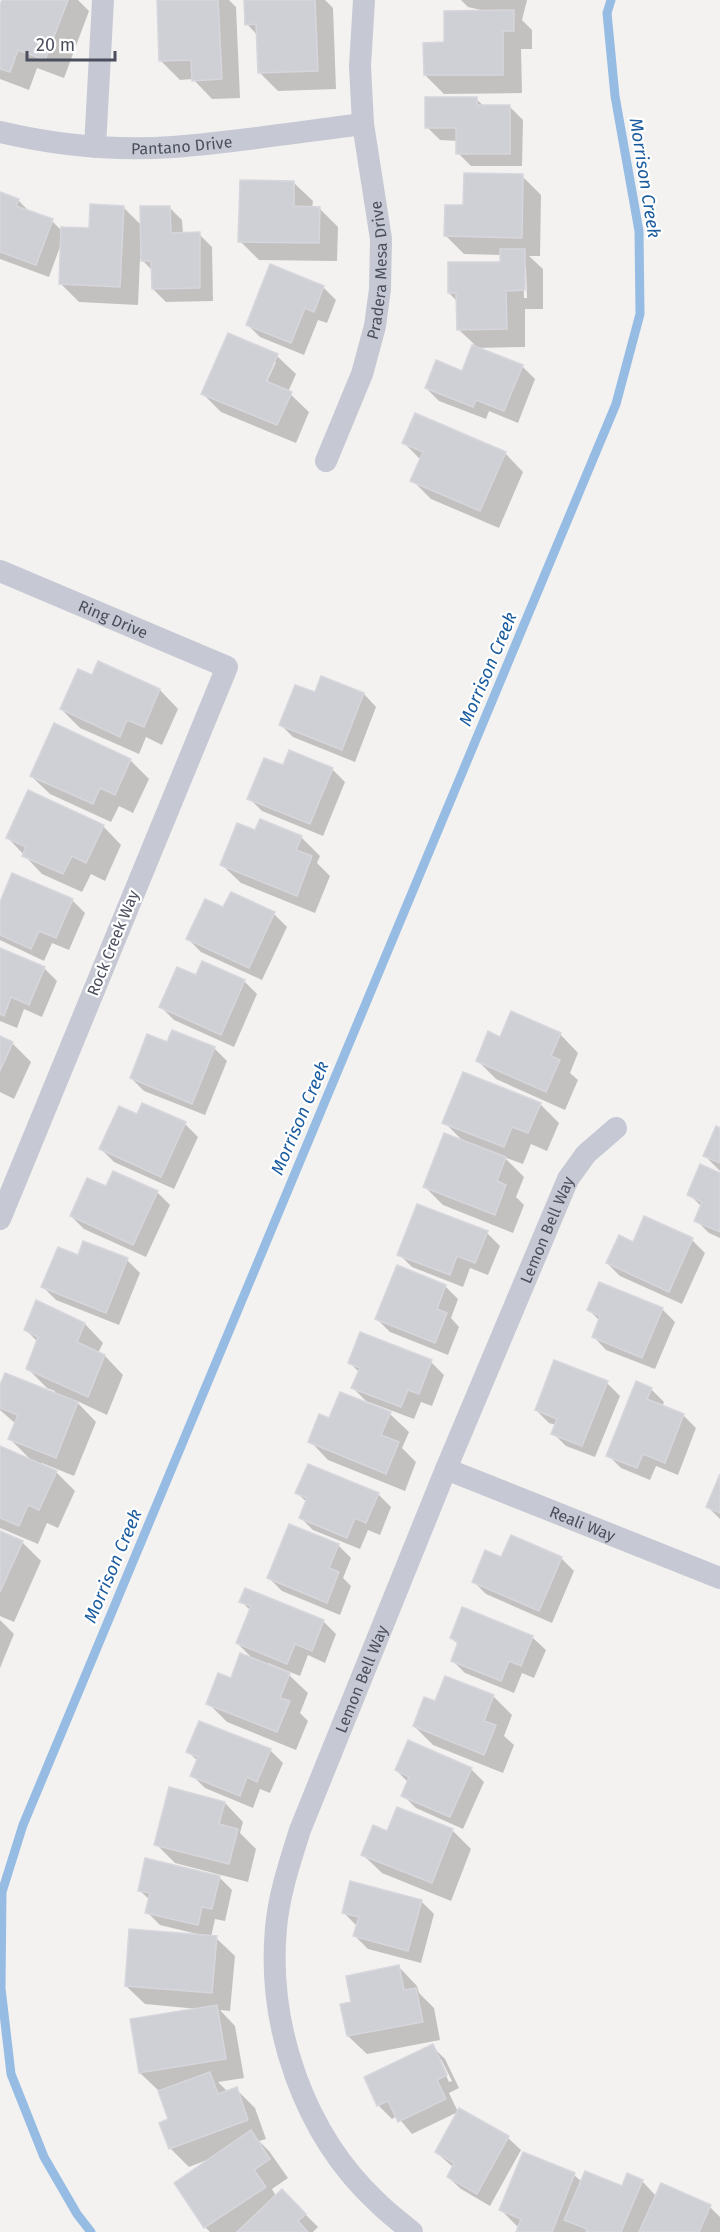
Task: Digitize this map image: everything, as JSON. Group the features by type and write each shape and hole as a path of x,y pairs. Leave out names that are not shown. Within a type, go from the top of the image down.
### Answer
{"street":[{"path":"95,147 103,0"},
{"name":"Pradera Mesa Drive","path":"326,461 362,374 375,326 380,289 381,240 363,124 360,66 364,0"},
{"name":"Pantano Drive","path":"0,132 26,138 95,147 172,147 363,124"},
{"name":"Ring Drive","path":"0,571 227,667"},
{"name":"Rock Creek Way","path":"0,1219 227,667"},
{"name":"Lemon Bell Way","path":"412,2232 375,2201 337,2156 313,2116 294,2073 280,2022 275,1975 276,1927 285,1875 300,1830 446,1469 568,1179 586,1154 616,1128"},
{"name":"Reali Way","path":"446,1469 720,1578"}],"building":[{"path":"2,0 68,0 45,60 18,50 10,72 0,69 0,5"},
{"path":"157,0 218,0 222,79 192,81 191,60 159,61"},
{"path":"244,0 315,0 318,71 258,73 256,24 245,25"},
{"path":"514,10 514,31 503,31 503,75 424,75 423,43 444,42 444,11"},
{"path":"425,97 477,97 477,105 510,105 510,154 456,154 456,128 425,128"},
{"path":"464,173 523,174 522,238 444,236 445,205 463,205"},
{"path":"240,180 294,181 294,206 320,207 319,243 238,242"},
{"path":"0,192 19,199 16,206 53,219 36,265 0,252"},
{"path":"90,204 124,206 120,287 59,284 61,227 89,228"},
{"path":"140,206 170,206 171,233 200,232 200,288 152,289 151,261 141,261"},
{"path":"500,249 525,249 525,290 506,291 507,329 457,330 456,293 448,293 448,262 500,262"},
{"path":"270,264 324,286 314,312 305,308 291,343 246,325"},
{"path":"228,333 278,354 266,381 292,392 277,425 201,394"},
{"path":"472,345 523,365 504,411 476,400 473,407 425,388 436,360 462,371"},
{"path":"415,413 506,452 480,511 410,481 423,452 402,443"},
{"path":"98,661 160,689 144,727 127,720 120,737 60,709 78,669 92,675"},
{"path":"321,676 364,693 342,750 279,725 295,685 315,692"},
{"path":"54,723 131,759 115,795 100,788 93,804 30,776"},
{"path":"289,750 333,768 310,824 247,799 264,758 283,765"},
{"path":"28,790 104,825 86,863 72,856 63,874 22,856 26,847 6,838"},
{"path":"260,819 302,836 296,850 312,856 297,896 220,865 237,823 255,830"},
{"path":"12,873 73,899 56,938 39,931 31,949 0,935 0,902"},
{"path":"231,892 275,912 249,968 186,939 205,899 223,907"},
{"path":"0,948 45,967 29,1005 11,997 4,1016 0,1014"},
{"path":"202,961 245,980 221,1035 159,1007 177,967 196,975"},
{"path":"511,1011 561,1033 551,1056 560,1060 546,1092 476,1061 488,1031 500,1037"},
{"path":"172,1030 215,1047 192,1104 130,1078 147,1034 167,1042"},
{"path":"0,1036 13,1042 0,1071"},
{"path":"463,1072 541,1103 528,1133 512,1127 504,1147 442,1123"},
{"path":"142,1103 186,1122 161,1177 99,1149 119,1106 137,1114"},
{"path":"716,1126 720,1128 720,1163 703,1156"},
{"path":"444,1133 506,1157 497,1181 506,1185 495,1215 423,1187"},
{"path":"700,1164 720,1173 720,1232 694,1221 702,1202 687,1195"},
{"path":"113,1171 158,1191 133,1245 70,1216 87,1178 106,1186"},
{"path":"417,1204 488,1231 475,1263 457,1256 450,1275 397,1255"},
{"path":"644,1216 693,1238 669,1292 606,1263 619,1235 633,1242"},
{"path":"83,1241 128,1258 106,1313 41,1287 58,1247 78,1255"},
{"path":"397,1265 446,1285 437,1309 447,1313 435,1343 375,1319"},
{"path":"599,1282 663,1308 642,1358 592,1337 600,1316 587,1310"},
{"path":"36,1300 85,1323 77,1342 105,1355 88,1397 26,1369 38,1337 24,1330"},
{"path":"360,1332 432,1360 419,1394 408,1390 401,1407 351,1388 360,1368 348,1363"},
{"path":"554,1360 608,1381 582,1446 551,1434 557,1419 535,1410"},
{"path":"5,1373 78,1402 56,1458 8,1439 18,1415 0,1408 0,1385"},
{"path":"636,1381 652,1388 647,1399 684,1414 665,1463 643,1454 637,1468 606,1456"},
{"path":"340,1392 391,1412 381,1435 399,1442 386,1474 308,1442 319,1414 329,1418"},
{"path":"0,1446 57,1471 39,1510 28,1505 19,1526 0,1518"},
{"path":"308,1464 379,1493 366,1523 355,1518 347,1538 299,1518 307,1498 295,1493"},
{"path":"720,1474 720,1513 706,1507"},
{"path":"289,1524 339,1544 329,1568 339,1572 327,1603 267,1578"},
{"path":"0,1531 23,1541 0,1592"},
{"path":"511,1535 562,1557 539,1611 472,1582 485,1550 501,1557"},
{"path":"245,1588 324,1620 312,1651 295,1644 287,1664 236,1643 251,1606 239,1602"},
{"path":"462,1607 533,1636 521,1666 509,1661 501,1681 451,1661 458,1642 450,1638"},
{"path":"240,1653 290,1673 280,1698 290,1701 277,1732 206,1704 218,1673 231,1678"},
{"path":"445,1676 494,1695 484,1721 496,1725 484,1755 413,1726 424,1697 435,1701"},
{"path":"199,1721 271,1749 257,1782 247,1777 240,1796 190,1776 198,1757 186,1752"},
{"path":"408,1740 472,1768 450,1817 401,1796 409,1777 395,1770"},
{"path":"169,1787 225,1802 219,1824 238,1829 229,1864 154,1845"},
{"path":"397,1807 453,1829 432,1883 361,1855 373,1825 387,1831"},
{"path":"145,1858 220,1876 212,1909 202,1907 198,1925 145,1913 150,1893 138,1891"},
{"path":"350,1881 422,1900 408,1951 353,1936 359,1917 342,1913"},
{"path":"129,1929 217,1936 212,1993 125,1986"},
{"path":"399,1965 404,1990 416,1988 423,2022 347,2036 340,2004 351,2002 346,1976"},
{"path":"217,2005 226,2059 139,2073 130,2019"},
{"path":"433,2044 447,2075 437,2080 446,2099 398,2122 388,2101 377,2106 364,2077"},
{"path":"210,2072 218,2094 237,2087 248,2120 169,2149 159,2123 168,2119 158,2091"},
{"path":"459,2108 509,2136 477,2194 447,2177 454,2163 435,2152"},
{"path":"251,2130 270,2159 254,2170 266,2187 204,2228 174,2183"},
{"path":"523,2152 575,2173 552,2232 516,2232 521,2219 499,2210"},
{"path":"585,2171 622,2186 627,2173 643,2180 621,2232 586,2232 587,2229 564,2220"},
{"path":"661,2183 711,2205 699,2232 639,2232"},
{"path":"282,2189 306,2214 298,2221 308,2232 237,2232"}],"waterway":[{"name":"Morrison Creek","path":"91,2232 77,2214 44,2157 11,2074 1,1988 2,1892 23,1825 616,404 640,314 639,231 615,96 607,13 611,0"}]}
